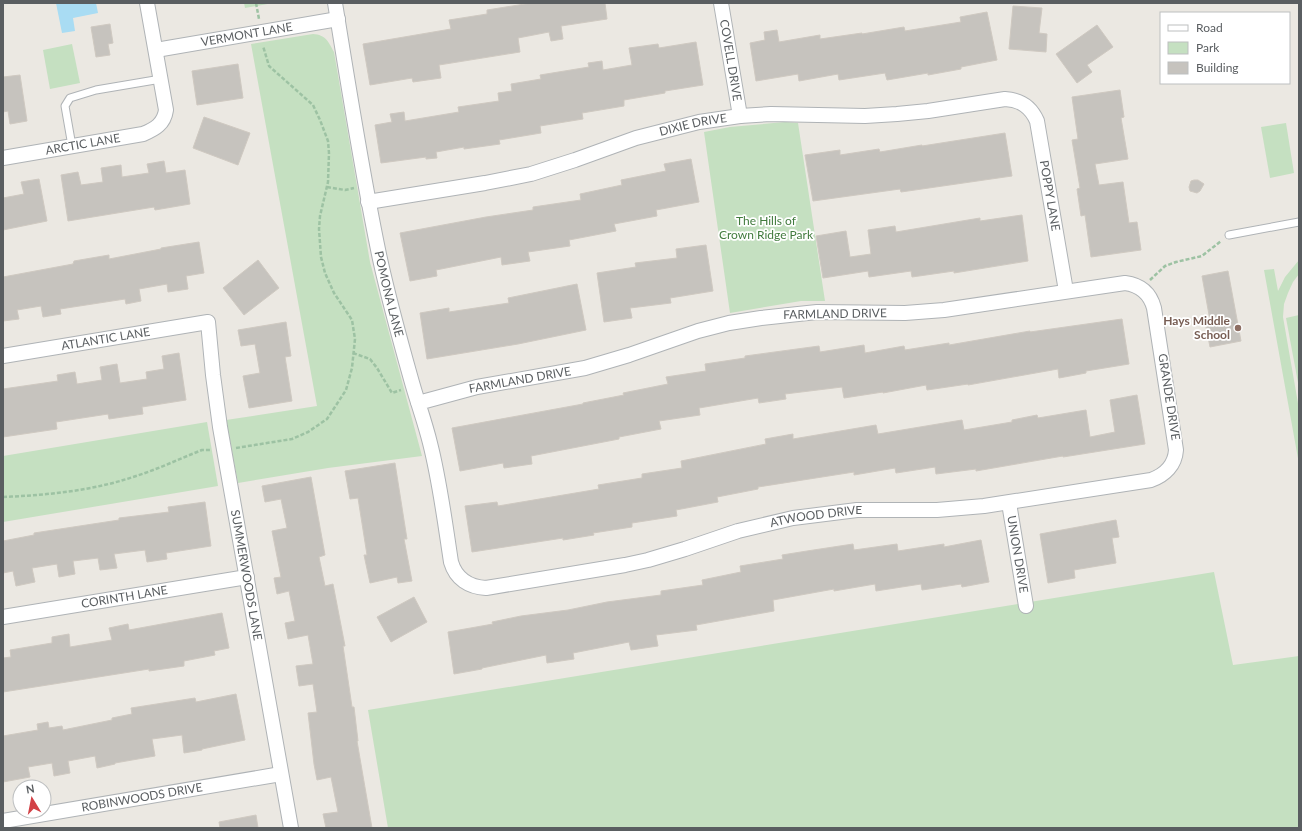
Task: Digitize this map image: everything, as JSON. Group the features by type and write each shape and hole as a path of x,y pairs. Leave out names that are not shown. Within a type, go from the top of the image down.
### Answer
{"street":[{"path":"147,3 161,79"},
{"name":"POMONA LANE","path":"335,3 368,202 390,302 435,461 451,562 454,570 462,580"},
{"name":"COVELL DRIVE","path":"721,3 740,116"},
{"name":"VERMONT LANE","path":"156,50 338,19"},
{"name":"ARCTIC LANE","path":"3,158 143,134 154,130 165,118 166,110 161,79"},
{"name":"DIXIE DRIVE","path":"368,202 516,177 561,165 651,133 699,122 740,116 787,114 865,116 896,114 928,111 1006,99 1016,100 1025,105"},
{"name":"POPPY LANE","path":"1025,105 1035,115 1039,126 1066,291"},
{"name":"FARMLAND DRIVE","path":"418,403 477,387 585,368 615,360 698,331 761,318 817,312 905,313 944,310 1121,282 1140,288"},
{"name":"GRANDE DRIVE","path":"1140,288 1148,295 1154,308 1176,444 1176,454 1172,464"},
{"name":"SUMMERWOODS LANE","path":"208,322 215,388 224,449 291,828"},
{"name":"ATLANTIC LANE","path":"3,356 208,322"},
{"name":"ATWOOD DRIVE","path":"462,580 476,587 486,588 625,565 670,554 754,527 793,518 825,513 874,509 961,508 1009,503 1151,480 1164,474 1172,464"},
{"name":"UNION DRIVE","path":"1009,503 1026,606"},
{"name":"CORINTH LANE","path":"3,618 246,577"},
{"name":"ROBINWOODS DRIVE","path":"3,821 281,774"}],"lane":[{"path":"72,146 65,106 70,98 96,90 161,79"},
{"path":"1229,235 1299,222"}],"path":[{"path":"3,497 45,495 104,485 133,478 202,450 224,449 292,439 308,432 328,419 346,390 352,368 355,339 352,320 334,293 325,273 321,257 319,229 326,187 329,153 328,141 313,105 269,66 260,32 256,3"},
{"path":"326,187 345,190 365,185"},
{"path":"1140,288 1165,266 1202,256 1229,235"}],"green space":[{"path":"244,3 273,3 245,8"},
{"path":"313,34 324,37 334,52 370,262 422,456 328,468 238,483 226,420 317,406 251,44"},
{"path":"72,44 80,83 50,89 43,50"},
{"name":"The Hills of Crown Ridge Park","path":"785,122 798,123 825,301 801,301 730,313 704,132 730,127"},
{"path":"1286,123 1294,173 1270,178 1261,127"},
{"path":"1299,260 1299,274 1288,293 1284,304 1283,317 1299,409 1299,464 1264,270 1274,269 1278,291 1285,277"},
{"path":"1299,315 1299,388 1286,318"},
{"path":"207,422 218,486 3,522 3,456"},
{"path":"1214,572 1233,665 1299,656 1299,828 388,828 368,710"}],"water":[{"path":"56,3 96,3 98,13 73,18 75,31 62,33"}],"building":[{"path":"531,3 605,3 607,19 561,26 563,39 551,41 549,32 518,38 520,52 439,65 441,78 413,82 412,78 370,85 363,44 451,29 449,20 487,14 487,10"},
{"path":"1013,6 1042,8 1039,33 1047,34 1046,52 1009,49"},
{"path":"987,12 997,60 928,75 928,73 887,80 885,73 839,80 838,74 799,81 798,74 756,81 750,43 765,40 764,32 777,30 779,42 820,35 820,39 904,27 905,31 961,22 960,17"},
{"path":"110,24 113,43 108,44 110,55 96,57 91,27"},
{"path":"1097,25 1113,47 1087,65 1092,72 1077,83 1056,54"},
{"path":"696,42 703,85 624,100 624,106 582,113 583,119 540,126 541,133 499,140 500,144 464,149 464,147 436,152 437,158 426,159 426,157 381,163 375,125 392,122 390,114 404,112 405,121 459,112 458,107 499,101 498,93 512,91 511,84 541,79 540,75 589,67 588,63 602,61 603,70 632,65 629,48 658,44 659,48"},
{"path":"238,64 243,98 197,105 192,71"},
{"path":"20,75 27,121 10,124 8,111 3,112 3,77"},
{"path":"1120,90 1124,117 1121,118 1128,159 1095,164 1099,185 1123,182 1129,223 1137,222 1141,250 1091,257 1085,215 1081,216 1077,189 1080,188 1072,140 1078,139 1072,97"},
{"path":"204,117 250,133 238,165 193,148"},
{"path":"1005,133 1012,176 901,192 900,189 813,201 805,155 840,150 840,155 879,149 880,152"},
{"path":"691,159 699,202 656,210 657,216 614,224 616,231 569,240 570,246 528,252 530,261 502,265 501,257 436,270 437,276 410,281 400,233 533,210 533,207 581,200 580,194 622,185 621,180 666,171 664,164"},
{"path":"164,161 166,173 185,170 190,204 155,210 154,207 68,221 61,175 78,172 81,185 103,182 101,168 121,165 122,177 149,173 147,164"},
{"path":"39,179 47,221 3,230 3,198 24,194 21,182"},
{"path":"1198,180 1204,184 1197,193 1190,191 1189,187 1191,181"},
{"path":"1022,215 1028,261 954,273 954,271 912,277 911,271 869,277 868,271 823,278 816,236 846,231 850,257 871,254 868,230 895,226 896,232 980,218 980,221"},
{"path":"199,242 204,273 186,276 188,289 168,292 167,284 139,289 141,301 126,304 125,299 60,309 61,314 43,317 41,306 17,310 19,319 3,321 3,277 73,264 74,261 109,255 109,259"},
{"path":"706,245 713,291 670,298 671,303 630,308 632,318 604,322 597,273 636,267 635,263 677,258 676,249"},
{"path":"258,260 279,288 244,315 223,288"},
{"path":"1228,271 1241,341 1210,347 1206,327 1211,326 1202,276"},
{"path":"577,284 586,330 518,344 427,359 420,313 449,308 449,312 509,303 508,298"},
{"path":"1122,319 1129,364 1086,371 1086,373 1059,378 1058,369 968,385 927,390 926,385 844,398 842,387 785,394 786,399 759,403 758,398 699,408 700,415 659,421 661,429 619,437 619,439 531,456 532,464 504,468 503,463 460,471 452,428 583,404 624,395 623,393 668,384 666,377 706,371 705,364 745,358 745,356 819,346 820,352 864,345 865,353 904,346 905,350 949,343 949,345 1030,331"},
{"path":"286,322 291,356 285,357 292,401 249,408 243,376 260,373 255,344 241,346 238,330"},
{"path":"179,353 186,400 142,407 143,414 109,419 108,414 56,422 57,429 3,437 3,389 58,381 57,375 75,372 77,384 102,380 100,367 117,364 120,383 147,379 146,372 164,369 162,356"},
{"path":"1137,395 1145,444 976,471 976,469 936,474 935,467 896,473 895,468 854,475 854,472 758,487 758,489 717,497 718,502 676,510 677,516 632,523 632,527 593,533 594,535 563,540 563,538 472,552 465,506 497,502 498,506 599,489 598,485 642,478 642,474 682,468 681,461 766,444 765,439 793,434 793,439 876,425 878,434 962,420 964,430 1012,422 1012,420 1037,415 1038,418 1086,410 1090,437 1115,432 1110,400"},
{"path":"395,463 407,539 404,539 412,581 398,583 397,577 370,583 364,555 367,555 358,498 350,499 345,471"},
{"path":"311,477 325,555 319,557 325,586 333,584 345,646 343,646 352,707 354,707 357,741 372,828 326,828 323,814 338,812 331,777 317,780 308,713 317,712 313,684 299,686 296,666 313,664 308,635 288,639 285,623 295,621 289,591 277,594 274,578 281,577 272,531 287,528 281,499 265,502 262,486"},
{"path":"205,502 211,546 166,553 167,559 147,562 145,550 114,554 117,568 100,570 98,558 73,561 75,574 59,577 57,564 32,568 35,582 16,586 13,571 3,573 3,541 34,535 34,533 119,520 119,518 169,512 168,507"},
{"path":"1116,520 1119,537 1112,538 1116,563 1074,570 1075,578 1048,583 1040,534"},
{"path":"981,540 989,582 962,587 961,584 922,590 921,584 876,591 875,584 834,591 834,589 773,600 774,611 696,625 697,630 656,635 658,646 631,650 629,642 573,653 574,659 547,663 546,655 454,674 448,632 493,624 492,622 521,616 661,595 661,591 703,585 702,580 741,572 740,566 783,559 782,555 853,544 854,550 897,544 898,551 944,544 944,547"},
{"path":"414,597 427,622 391,642 377,617"},
{"path":"222,613 229,648 214,651 215,655 184,661 184,666 149,671 149,669 3,692 3,658 11,657 10,650 52,643 52,637 69,634 70,647 112,640 109,628 128,624 129,630"},
{"path":"236,694 245,740 184,753 182,735 152,739 155,756 115,763 97,768 95,756 68,761 70,773 54,776 52,763 28,767 30,777 12,779 12,780 3,782 3,736 38,730 37,724 48,722 49,728 62,726 63,730 112,720 112,718 132,714 131,708 195,698 196,702"},
{"path":"256,815 258,828 220,828 219,822"}],"place":[{"name":"Hays Middle School","path":"1238,328"}]}
